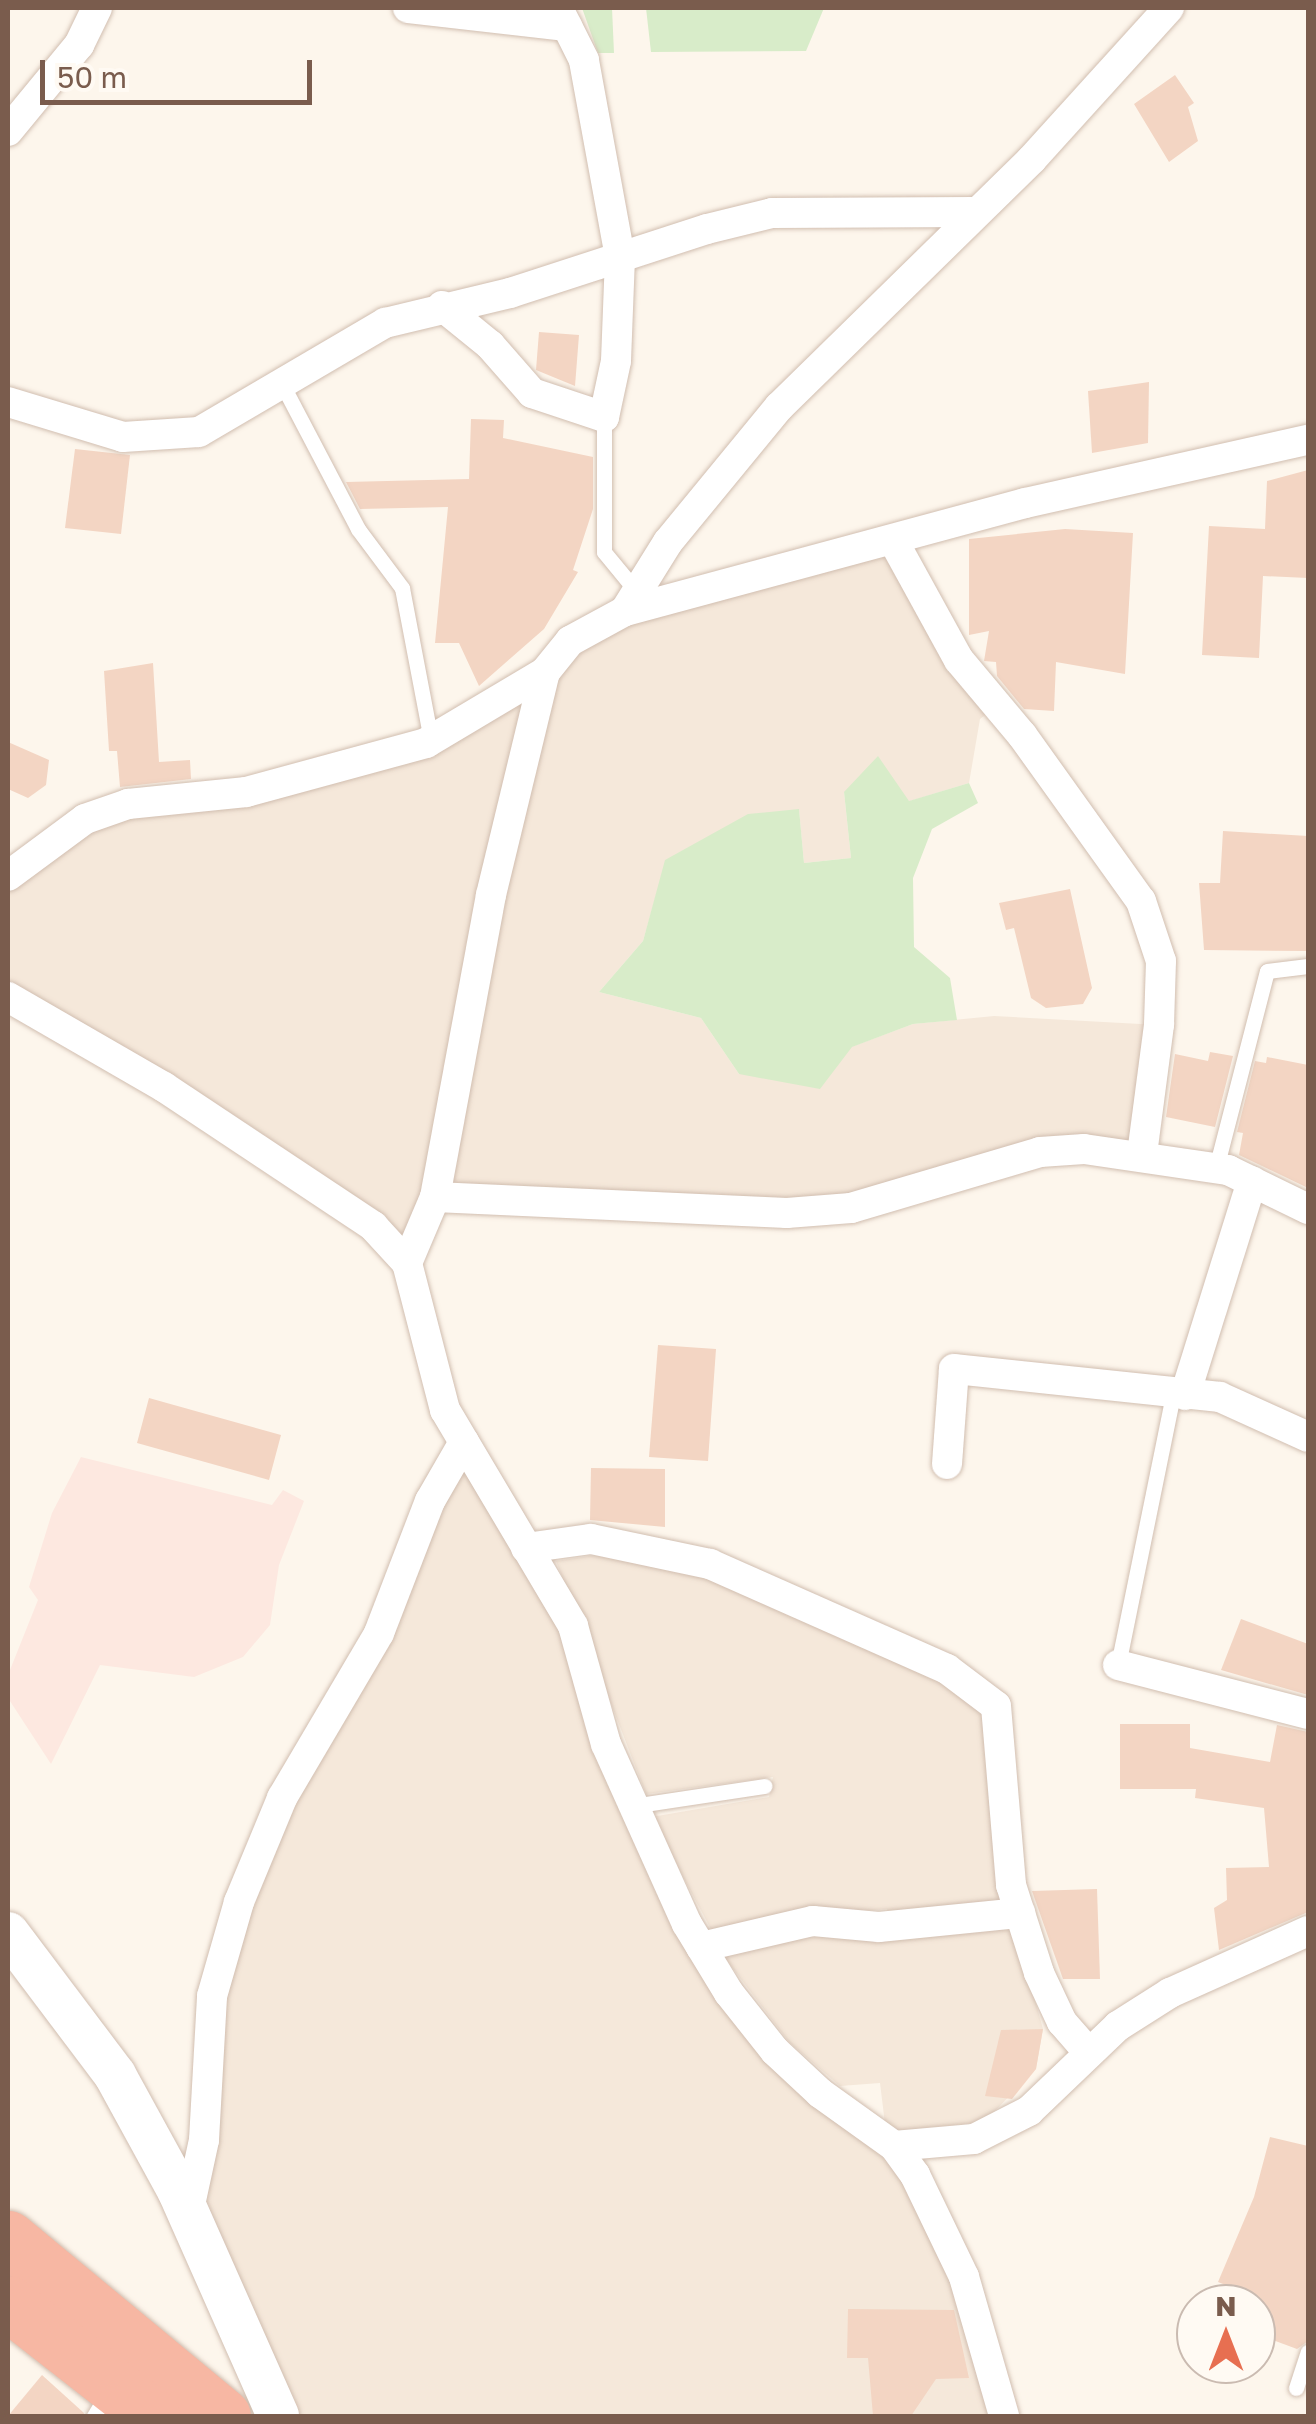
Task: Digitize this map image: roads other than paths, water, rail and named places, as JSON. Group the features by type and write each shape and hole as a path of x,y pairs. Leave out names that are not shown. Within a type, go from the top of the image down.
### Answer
{"highway":[{"path":"8,2238 223,2416"},
{"path":"8,2302 119,2406"}],"street":[{"path":"8,132 79,45 97,8"},
{"path":"408,8 563,17 595,108 620,257 616,361 604,417 532,392 490,345 442,306"},
{"path":"631,602 668,542 779,407 1032,159 1169,8"},
{"path":"8,402 85,429 161,436 198,432 284,386 385,323 442,306 772,213 974,212"},
{"path":"8,876 85,819 128,804 310,778 431,740 545,672 570,641 631,602 894,542 1024,503 1308,440"},
{"path":"894,542 959,660 1022,735 1141,901 1160,961 1160,1025 1142,1154"},
{"path":"407,1262 435,1198 490,896 545,672"},
{"path":"8,997 164,1087 373,1226 407,1262 445,1410 572,1626 632,1806 701,1948 775,2051 820,2093 894,2146 915,2175 964,2277 1004,2416"},
{"path":"435,1198 786,1213 852,1208 1040,1152 1142,1154 1216,1168 1308,1209"},
{"path":"1179,1395 1252,1181"},
{"path":"946,1464 954,1369 1220,1397 1308,1437"},
{"path":"188,2214 204,2140 212,1996 239,1902 282,1798 379,1633 430,1501 464,1442"},
{"path":"526,1548 591,1539 710,1564 947,1670 996,1706 1004,1826 1020,1913 1062,2022 1090,2053"},
{"path":"1118,1665 1308,1714"},
{"path":"701,1948 813,1922 879,1927 1020,1913"},
{"path":"894,2146 974,2139 1028,2112 1090,2053 1170,1993 1308,1930"},
{"path":"8,1933 115,2074 188,2214 278,2416"}],"lane":[{"path":"284,386 358,529 402,588 431,740"},
{"path":"604,417 604,552 631,602"},
{"path":"1216,1168 1267,971 1308,966"},
{"path":"1118,1665 1179,1395"},
{"path":"632,1806 765,1786"},
{"path":"1296,2388 1308,2352"}]}
